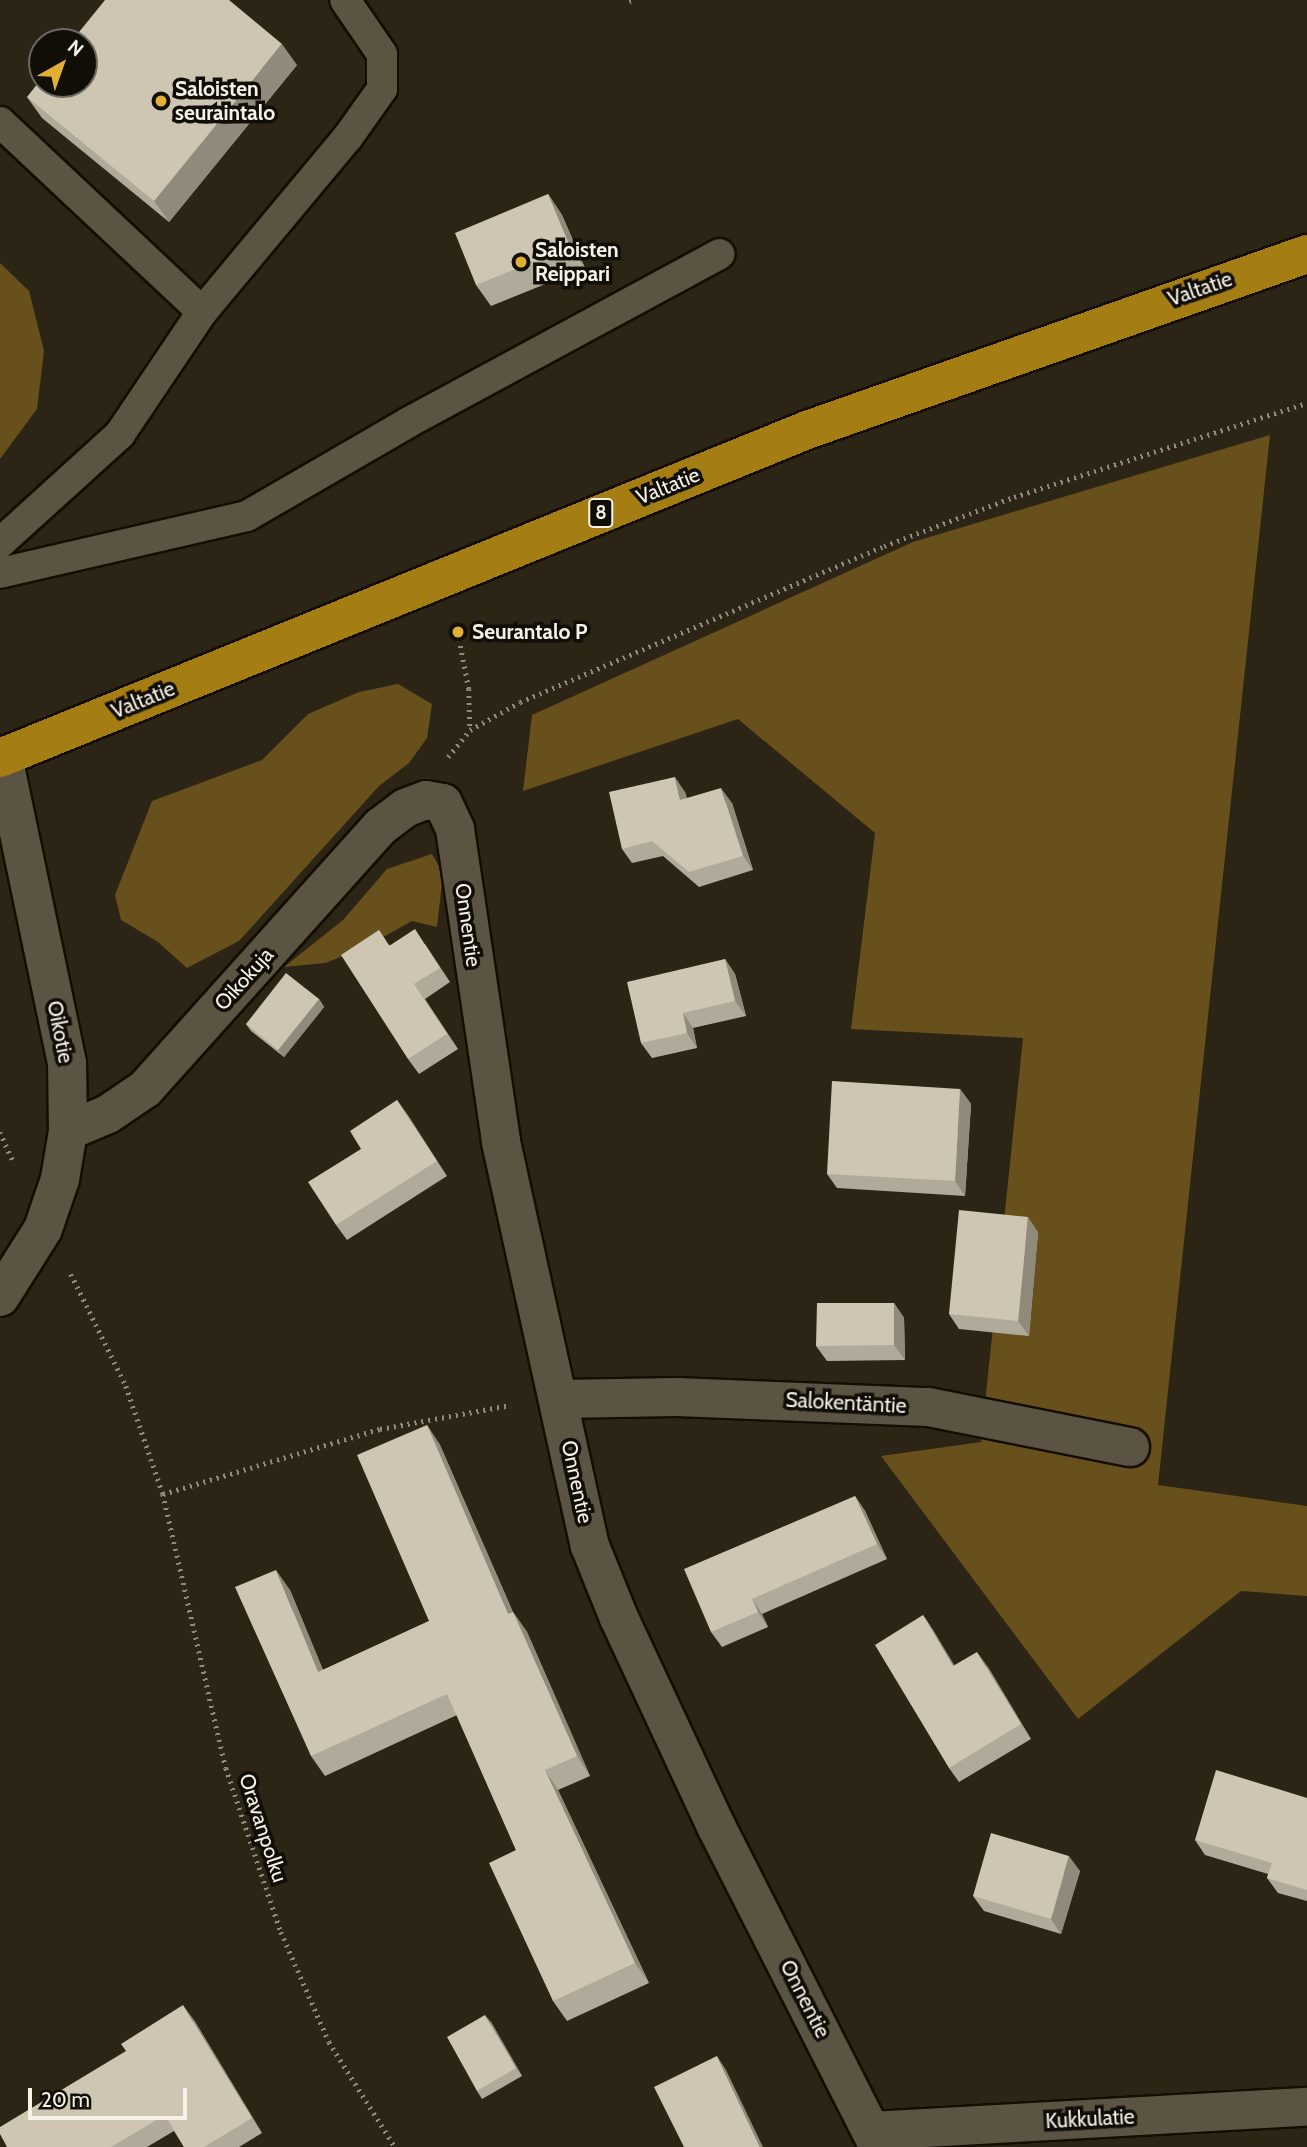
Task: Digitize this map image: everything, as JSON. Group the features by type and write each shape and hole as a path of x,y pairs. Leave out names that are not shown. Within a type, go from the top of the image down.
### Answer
{"highway":[{"name":"Valtatie","path":"1,754 807,430 1307,254"}],"street":[{"name":"Oikotie","path":"0,1297 43,1229 60,1179 68,1131 67,1063 1,754"},
{"name":"Onnentie","path":"405,808 426,800 443,803 455,829 501,1142 590,1546 619,1618 716,1826 876,2139"},
{"name":"Oikokuja","path":"68,1131 108,1114 145,1088 380,827 405,808"},
{"name":"Salokentäntie","path":"559,1399 677,1397 903,1405 1130,1447"},
{"name":"Kukkulatie","path":"876,2139 1307,2107"}],"lane":[{"path":"0,543 120,434 202,312 348,137 382,89 382,54 345,0"},
{"path":"0,122 202,312"},
{"path":"0,573 247,516 409,422 720,254"}],"path":[{"path":"405,808 470,730 520,702 884,546 1014,497 1307,403"},
{"path":"458,632 469,689 470,730"},
{"name":"Oravanpolku","path":"43,1229 91,1308 126,1386 163,1494 226,1768 281,1932 329,2042 395,2147"},
{"path":"163,1494 380,1429 473,1409 559,1399"}],"shaded area":[{"path":"0,263 29,291 44,351 37,409 0,459"},
{"path":"1270,435 1158,1485 1307,1506 1307,1596 1241,1591 1078,1719 881,1456 981,1442 1023,1038 851,1029 875,833 738,719 523,791 532,715 913,542"},
{"path":"398,684 432,704 427,738 409,763 379,786 239,941 187,968 158,942 121,920 115,895 152,801 262,760 308,714 359,692"},
{"path":"432,854 443,874 437,927 412,921 362,949 325,963 284,967 343,920 387,869"}],"building":[{"name":"Saloisten seuraintalo","path":"105,0 229,0 282,44 154,201 28,98 98,98 98,28 82,28"},
{"path":"548,194 570,247 476,285 455,233"},
{"path":"675,777 680,800 721,788 743,856 689,872 652,841 622,849 609,792"},
{"path":"415,929 440,968 414,984 447,1034 408,1059 341,955 379,930 389,946"},
{"path":"725,959 735,1001 683,1013 687,1033 641,1043 627,982"},
{"path":"286,973 319,999 278,1050 246,1024"},
{"path":"832,1081 960,1089 955,1181 827,1174"},
{"path":"397,1100 437,1161 336,1225 308,1182 361,1149 350,1131"},
{"path":"959,1210 1028,1217 1018,1321 949,1314"},
{"path":"817,1303 894,1303 894,1345 816,1346"},
{"path":"427,1425 508,1614 513,1612 577,1756 545,1770 635,1963 553,2001 489,1863 516,1850 447,1694 311,1756 235,1587 276,1570 318,1672 429,1621 357,1455"},
{"path":"855,1496 877,1544 752,1599 758,1612 711,1632 684,1569"},
{"path":"923,1615 953,1666 977,1652 1021,1724 949,1768 875,1645"},
{"path":"1216,1770 1307,1798 1307,1890 1267,1878 1272,1863 1195,1840"},
{"path":"991,1833 1069,1856 1051,1919 973,1896"},
{"path":"183,2005 252,2118 204,2147 184,2147 165,2115 111,2147 7,2147 0,2134 0,2127 126,2051 121,2044"},
{"path":"485,2015 516,2068 477,2091 447,2037"},
{"path":"717,2056 760,2147 684,2147 654,2087"}],"place":[{"name":"Saloisten seuraintalo","path":"161,101"},
{"name":"Saloisten Reippari","path":"521,262"},
{"name":"Seurantalo P","path":"458,632"}]}
